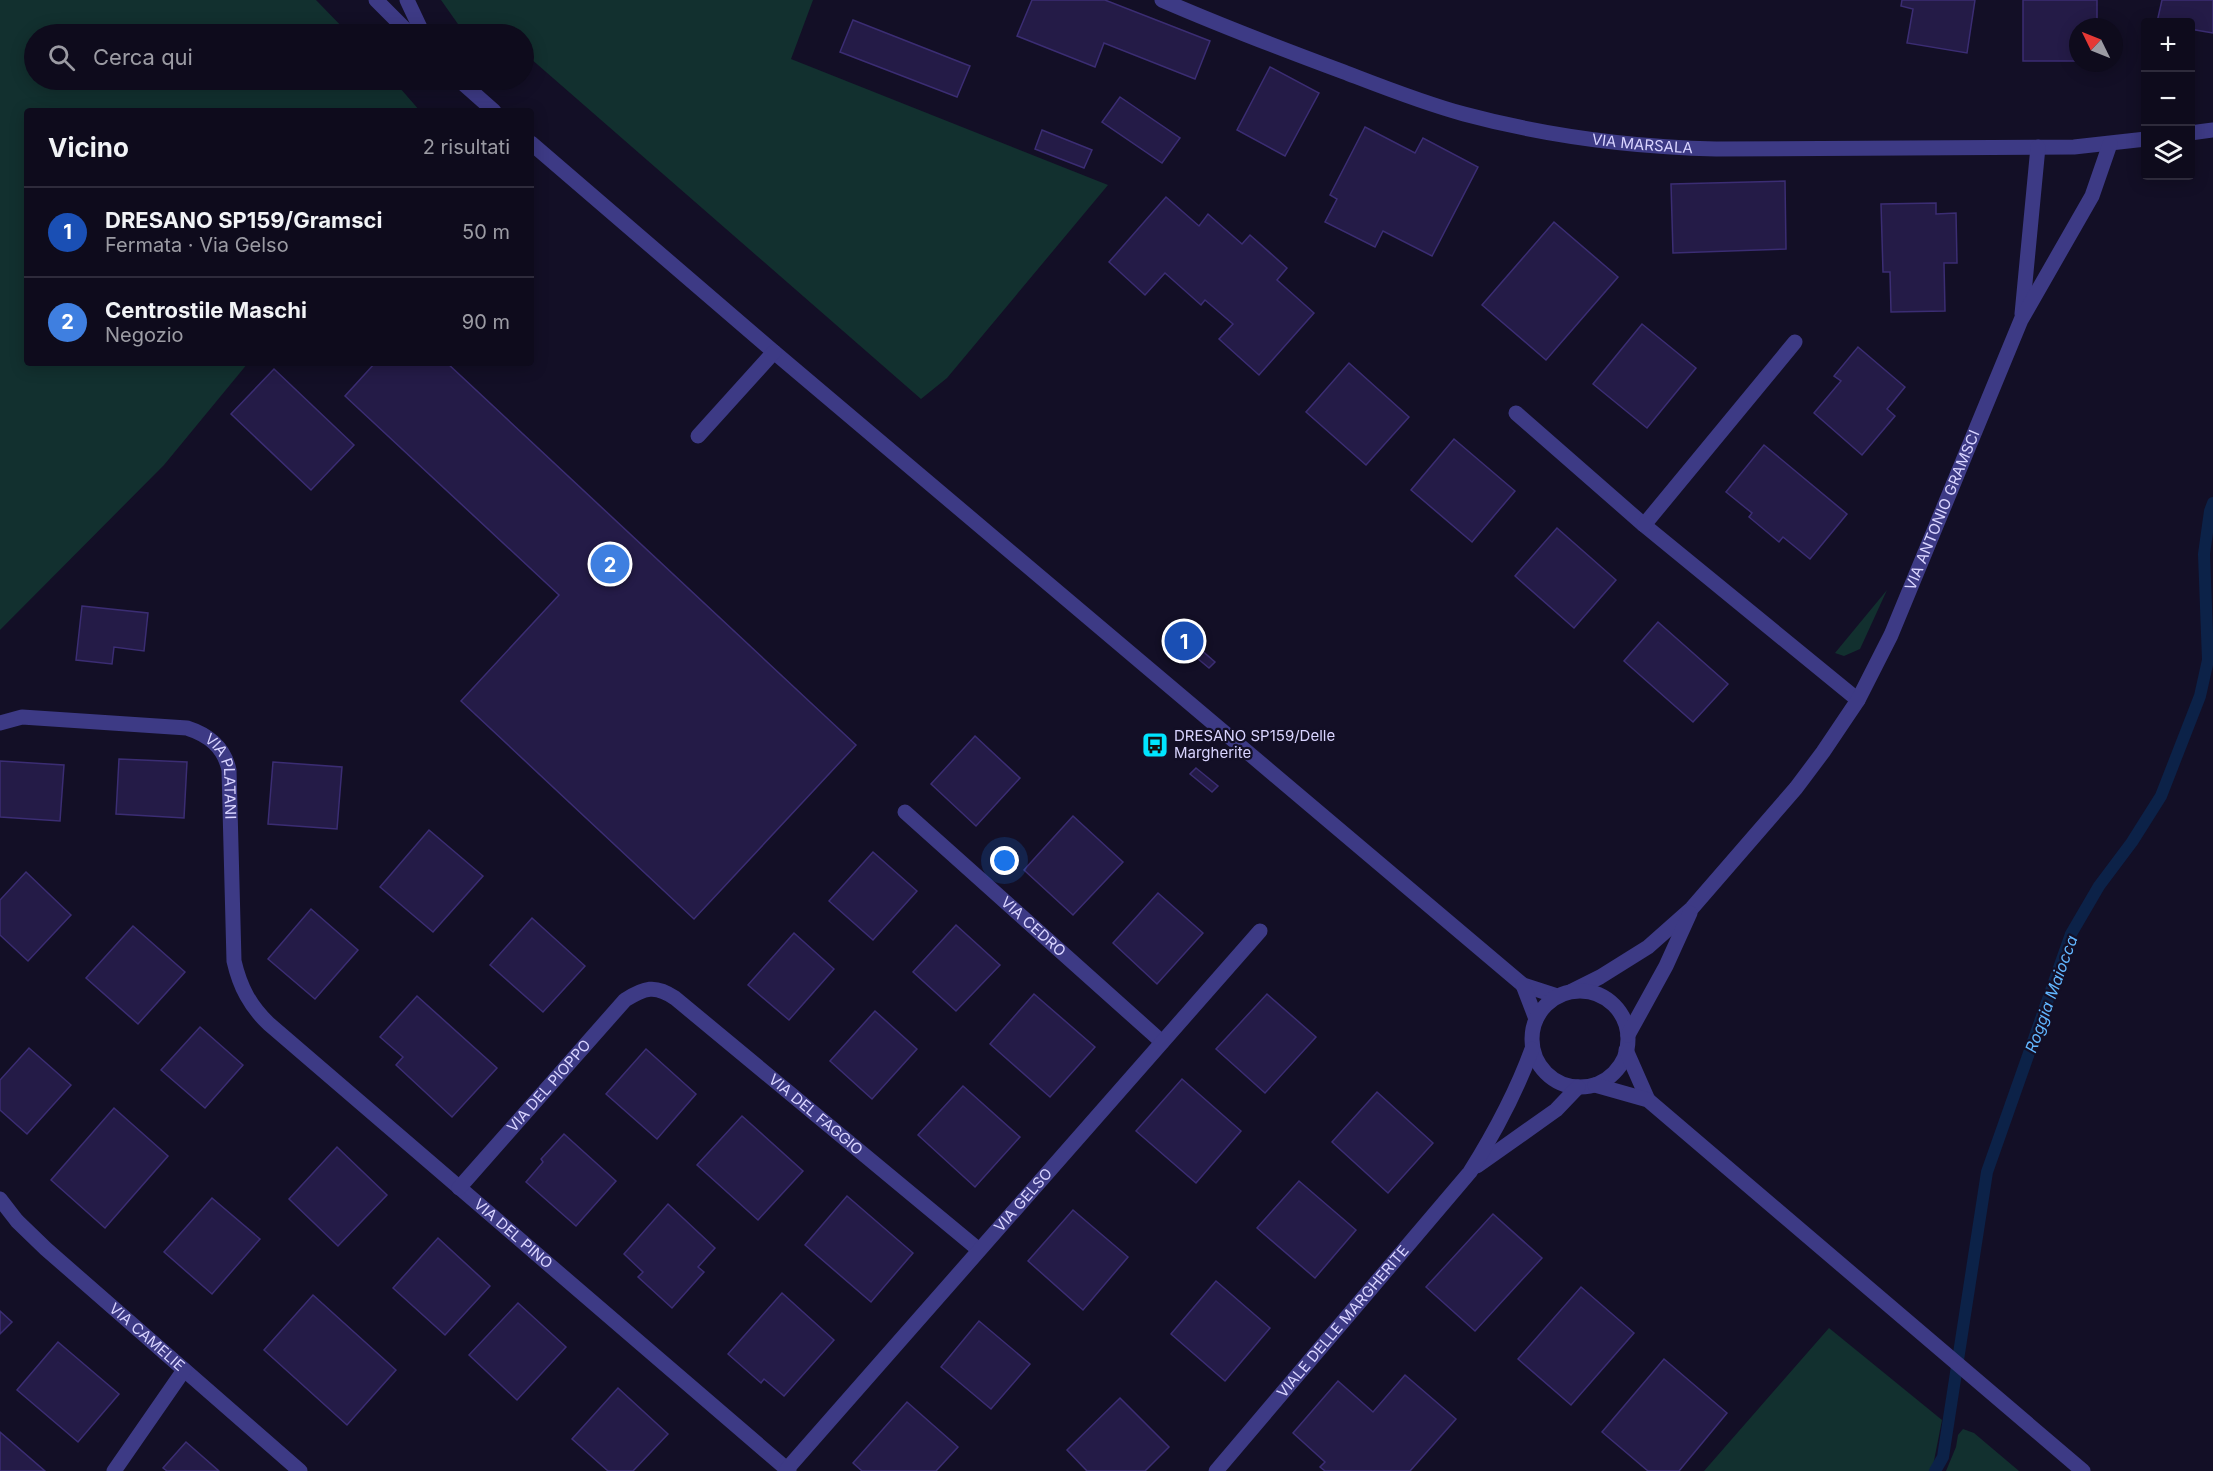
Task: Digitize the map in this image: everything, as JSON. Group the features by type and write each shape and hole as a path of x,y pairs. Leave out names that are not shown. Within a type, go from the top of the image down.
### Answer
{"street":[{"path":"376,0 400,24"},
{"path":"407,0 418,24"},
{"name":"VIA MARSALA","path":"1162,0 1233,31 1442,107 1508,124 1578,136 1676,148 2038,147 2110,144 2141,140"},
{"path":"470,90 491,108"},
{"path":"2195,132 2213,130"},
{"name":"VIA ANTONIO GRAMSCI","path":"1572,991 1600,977 1648,946 1692,908 1796,788 1858,699 1891,635 2021,320 2092,196 2110,144"},
{"path":"534,146 774,352 1522,985 1557,996"},
{"name":"VIA ANTONIO GRAMSCI","path":"2021,320 2038,147"},
{"path":"1644,525 1795,342"},
{"path":"698,436 774,352"},
{"path":"1516,413 1644,525 1858,699"},
{"name":"VIA PLATANI","path":"0,723 22,717 187,728 206,735 216,743 223,752 229,770 233,949 237,976 243,991"},
{"name":"VIA CEDRO","path":"905,812 1162,1042"},
{"name":"VIA ANTONIO GRAMSCI","path":"1628,1035 1666,966 1692,908"},
{"name":"VIA GELSO","path":"788,1470 1260,931"},
{"path":"1522,985 1536,1018"},
{"name":"VIA DEL PIOPPO","path":"459,1188 625,1000 646,989"},
{"name":"VIA DEL FAGGIO","path":"646,989 658,989 675,998 979,1250"},
{"name":"VIA DEL PINO","path":"243,991 255,1010 269,1024 788,1470"},
{"path":"1572,991 1595,993 1615,1006 1624,1019 1628,1035 1626,1050 1620,1065 1608,1077 1594,1084 1578,1087 1563,1084 1549,1076 1538,1064 1532,1049 1531,1034 1536,1018 1545,1005 1557,996 1572,991"},
{"name":"VIALE DELLE MARGHERITE","path":"1216,1471 1470,1172 1500,1122 1532,1049"},
{"path":"1626,1050 1648,1100"},
{"path":"1594,1084 1648,1100 2084,1471"},
{"name":"VIALE DELLE MARGHERITE","path":"1470,1172 1556,1110 1578,1087"},
{"name":"VIA CAMELIE","path":"0,1199 17,1221 39,1242 300,1471"},
{"path":"114,1471 184,1370"}],"green space":[{"path":"0,0 316,0 339,24 24,24 24,90 402,90 417,108 24,108 24,366 246,366 164,465 0,630"},
{"path":"441,0 813,0 791,59 1108,185 947,378 921,399 534,61 534,24 458,24"},
{"path":"1887,590 1860,649 1844,656 1835,653"},
{"path":"1829,1328 1942,1420 1932,1471 1704,1471"},
{"path":"1963,1429 1974,1433 2019,1471 1946,1471 1956,1447 1958,1435"}],"building":[{"path":"1032,0 1105,0 1210,41 1195,79 1104,43 1095,67 1017,36"},
{"path":"1902,0 1975,0 1967,53 1907,43 1913,9 1901,6"},
{"path":"2023,0 2097,0 2097,18 2069,18 2069,61 2023,61"},
{"path":"2162,0 2213,0 2213,33 2195,30 2195,18 2158,18"},
{"path":"853,20 970,66 957,97 840,52"},
{"path":"1270,67 1319,93 1285,156 1237,130"},
{"path":"1120,97 1180,138 1162,163 1102,122"},
{"path":"1365,127 1415,153 1423,138 1478,167 1432,256 1383,231 1375,247 1325,222 1337,199 1330,195"},
{"path":"1042,130 1092,150 1084,168 1035,149"},
{"path":"1785,181 1786,249 1673,253 1671,184"},
{"path":"1166,197 1199,226 1208,214 1242,244 1250,235 1287,268 1277,280 1314,313 1259,375 1219,339 1233,324 1205,300 1201,305 1165,273 1145,295 1109,262"},
{"path":"1936,203 1936,214 1956,213 1957,263 1944,263 1945,311 1891,312 1890,272 1883,272 1881,204"},
{"path":"1554,222 1618,277 1546,360 1482,305"},
{"path":"1642,324 1696,368 1647,428 1593,384"},
{"path":"1858,347 1905,387 1887,409 1895,416 1862,455 1814,413 1841,381 1834,376"},
{"path":"1349,363 1409,417 1366,465 1306,412"},
{"path":"372,366 450,366 856,745 694,919 461,701 559,595 345,396"},
{"path":"274,369 354,445 311,490 231,414"},
{"path":"1454,439 1515,491 1472,542 1411,490"},
{"path":"1764,445 1847,514 1810,559 1783,537 1779,542 1749,517 1752,513 1726,492"},
{"path":"1557,528 1616,580 1574,628 1515,576"},
{"path":"82,606 148,613 144,651 114,647 112,664 76,660"},
{"path":"1658,622 1728,684 1693,722 1624,661"},
{"path":"1191,641 1215,662 1209,668 1185,648"},
{"path":"975,736 1020,778 976,826 931,784"},
{"path":"119,759 187,762 184,818 116,814"},
{"path":"0,761 64,765 60,821 0,817"},
{"path":"273,762 342,767 337,829 268,824"},
{"path":"1196,768 1218,786 1212,792 1190,774"},
{"path":"1073,816 1123,862 1073,915 1024,870"},
{"path":"429,830 483,876 433,932 380,887"},
{"path":"873,852 917,891 873,940 829,901"},
{"path":"26,872 71,915 28,961 0,935 0,900"},
{"path":"1158,893 1203,933 1157,984 1113,943"},
{"path":"311,909 358,950 315,999 268,959"},
{"path":"532,918 585,966 543,1012 490,965"},
{"path":"956,925 1000,965 956,1011 913,972"},
{"path":"133,926 185,972 138,1024 86,978"},
{"path":"794,933 834,969 789,1020 748,985"},
{"path":"1034,994 1095,1047 1050,1097 990,1044"},
{"path":"1267,994 1316,1037 1265,1093 1216,1049"},
{"path":"417,996 497,1068 452,1117 396,1065 403,1057 380,1037"},
{"path":"875,1011 917,1049 872,1099 830,1061"},
{"path":"200,1027 243,1065 205,1108 161,1070"},
{"path":"29,1048 71,1085 27,1134 0,1110 0,1080"},
{"path":"646,1049 696,1094 657,1139 606,1094"},
{"path":"1182,1079 1241,1131 1196,1183 1136,1131"},
{"path":"963,1086 1020,1137 975,1187 918,1135"},
{"path":"1377,1092 1433,1143 1388,1193 1332,1142"},
{"path":"114,1108 168,1156 105,1228 51,1180"},
{"path":"742,1116 803,1171 758,1220 697,1165"},
{"path":"564,1134 616,1181 576,1226 526,1182 543,1162 541,1159"},
{"path":"337,1147 387,1195 338,1246 289,1199"},
{"path":"1299,1181 1356,1230 1315,1278 1257,1228"},
{"path":"847,1196 913,1253 871,1302 805,1245"},
{"path":"212,1198 260,1239 212,1294 164,1252"},
{"path":"668,1204 715,1248 698,1267 704,1272 672,1308 638,1277 643,1272 624,1254"},
{"path":"1073,1210 1128,1257 1083,1310 1028,1261"},
{"path":"1493,1214 1542,1258 1475,1331 1426,1287"},
{"path":"438,1238 490,1286 445,1335 393,1288"},
{"path":"1216,1281 1270,1328 1225,1381 1171,1334"},
{"path":"1581,1287 1634,1333 1571,1405 1518,1359"},
{"path":"782,1293 834,1340 784,1396 764,1379 761,1383 728,1354"},
{"path":"313,1295 396,1370 347,1425 264,1350"},
{"path":"518,1303 566,1347 517,1400 469,1355"},
{"path":"0,1311 12,1322 0,1334"},
{"path":"979,1321 1030,1364 991,1409 941,1367"},
{"path":"58,1342 119,1394 78,1442 17,1390"},
{"path":"1664,1359 1727,1413 1679,1471 1648,1471 1602,1432"},
{"path":"1405,1375 1456,1419 1410,1471 1325,1471 1320,1467 1325,1462 1293,1433 1338,1381 1373,1412"},
{"path":"618,1388 668,1434 633,1471 608,1471 572,1439"},
{"path":"1120,1398 1169,1447 1145,1471 1087,1471 1067,1450"},
{"path":"907,1402 958,1447 936,1471 862,1471 853,1463"},
{"path":"0,1432 45,1471 0,1471"},
{"path":"186,1442 219,1471 167,1471 163,1468"}],"waterway":[{"name":"Roggia Maiocca","path":"1935,1471 1943,1457 1987,1172 2071,934 2099,886 2132,842 2161,796 2200,696 2208,660 2204,554 2213,503"}],"place":[{"name":"Centrostile Maschi","path":"610,564"},
{"name":"DRESANO SP159/Gramsci","path":"1184,641"},
{"name":"DRESANO SP159/Delle Margherite","path":"1155,745"}]}
